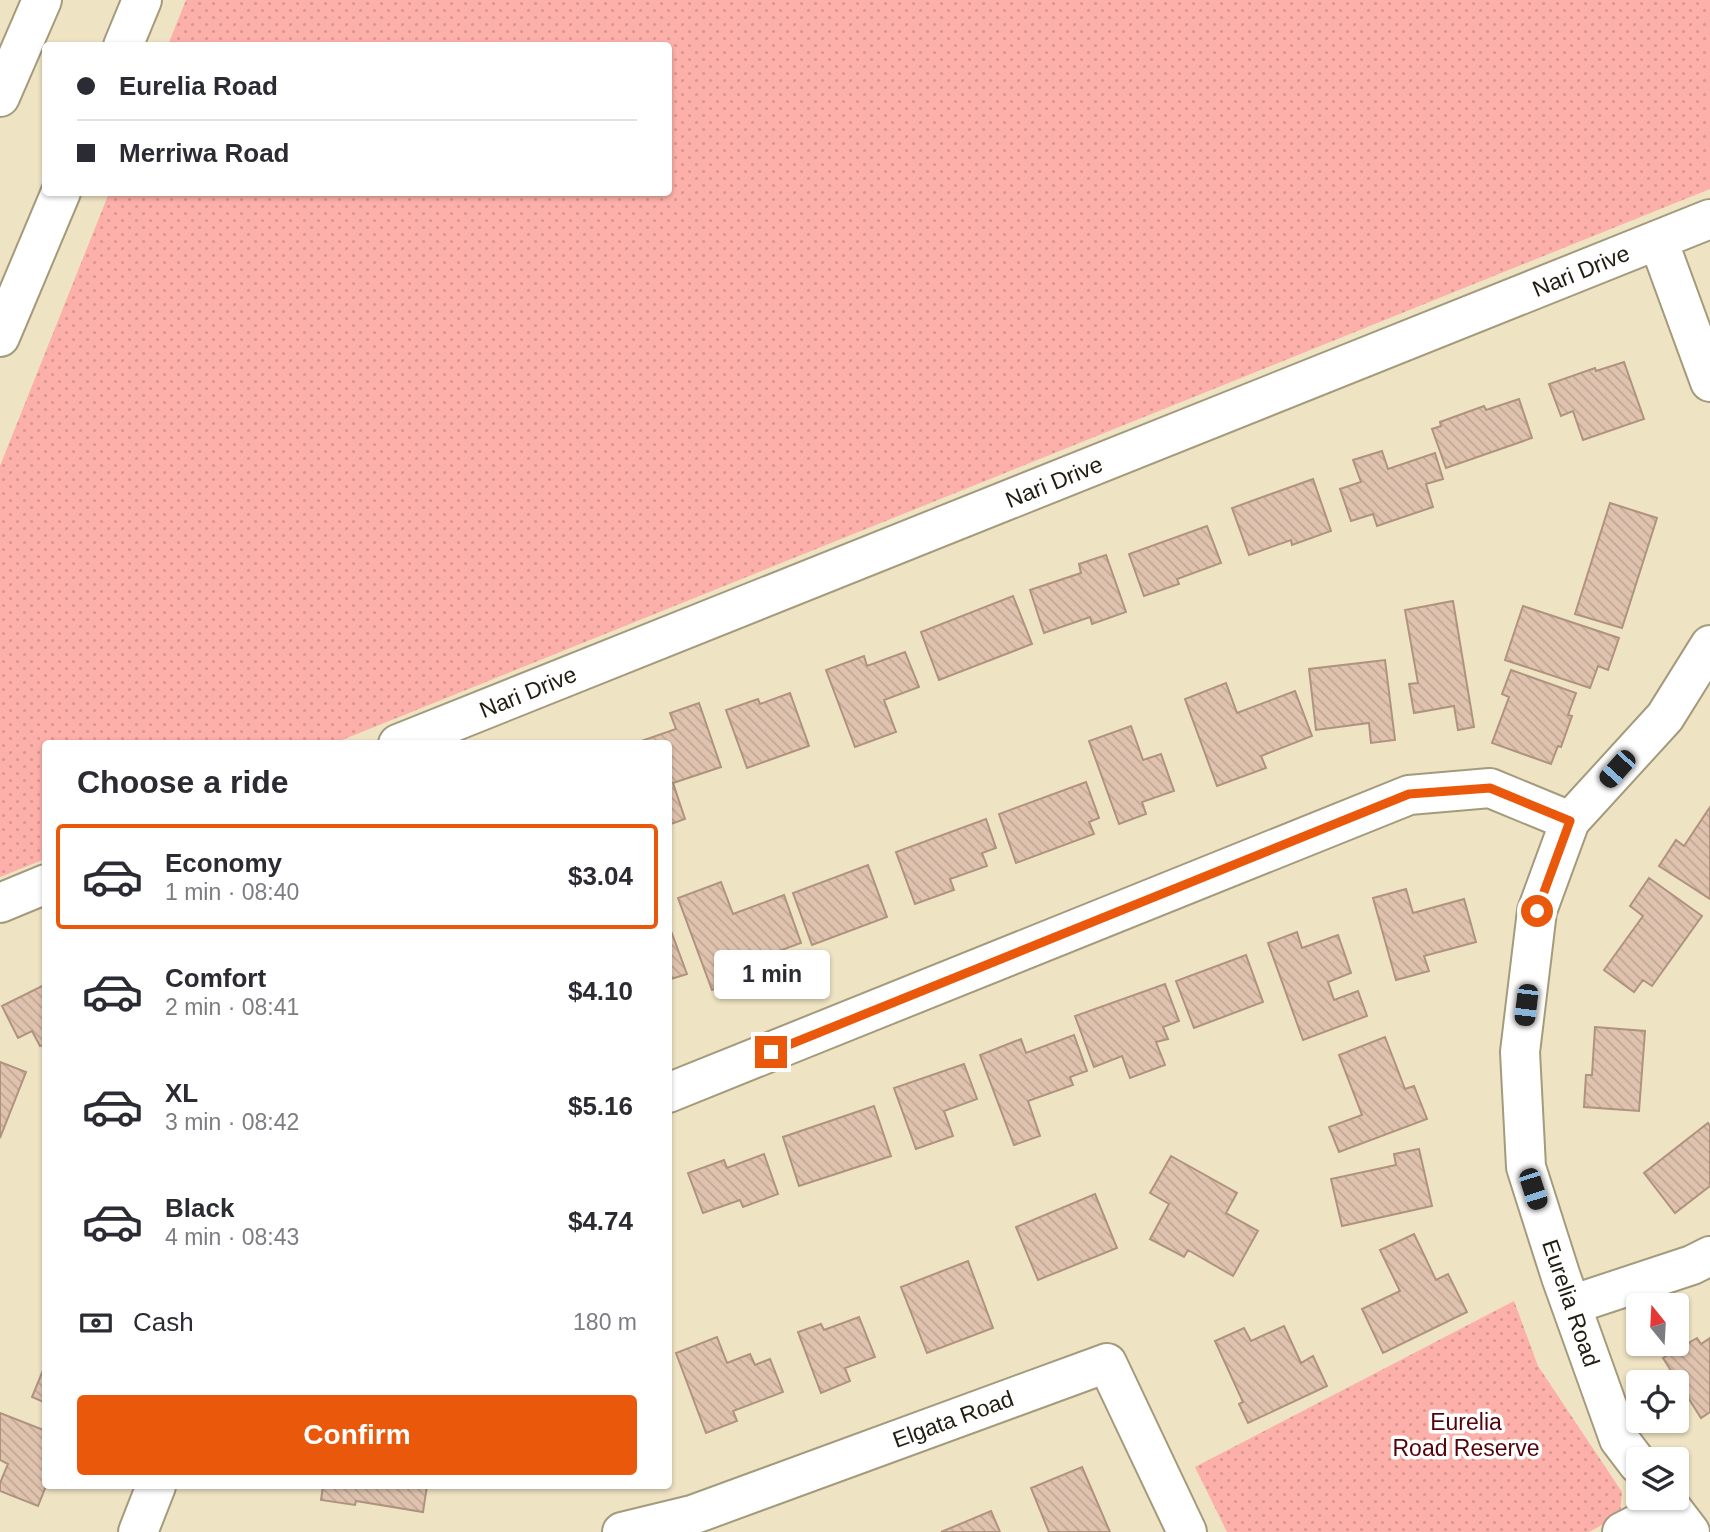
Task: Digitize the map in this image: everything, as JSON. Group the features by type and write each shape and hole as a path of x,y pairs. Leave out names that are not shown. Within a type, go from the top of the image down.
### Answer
{"street":[{"path":"0,97 42,0"},
{"path":"125,42 142,0"},
{"path":"0,337 59,196"},
{"name":"Nari Drive","path":"408,740 1710,219"},
{"path":"1658,240 1710,382"},
{"name":"Eurelia Road","path":"1626,1448 1619,1439 1571,1305 1526,1167 1520,1052 1537,911 1570,821 1665,717 1710,645"},
{"path":"672,1091 1409,794 1490,788 1570,821"},
{"path":"0,903 42,886"},
{"path":"1571,1305 1692,1265 1710,1256"},
{"name":"Elgata Road","path":"622,1532 692,1515 1107,1363 1187,1532"},
{"path":"138,1532 155,1489"},
{"path":"1622,1532 1675,1512"}],"green space":[{"path":"186,0 1710,0 1710,189 342,740 42,740 42,860 0,877 0,466 108,196 672,196 672,42 169,42"},
{"name":"Eurelia Road Reserve","path":"1514,1301 1538,1366 1622,1492 1620,1515 1589,1532 1227,1532 1195,1467"}],"building":[{"path":"1624,362 1644,419 1583,440 1573,411 1561,416 1549,384 1595,368 1596,371"},
{"path":"1519,399 1532,438 1446,468 1432,429 1441,426 1440,422 1484,406 1486,410"},
{"path":"1382,451 1388,469 1435,453 1443,479 1426,484 1433,507 1377,526 1373,514 1351,521 1340,489 1361,482 1353,460"},
{"path":"1313,479 1331,531 1292,545 1291,540 1249,555 1232,508"},
{"path":"1610,503 1657,518 1622,628 1575,614"},
{"path":"1207,526 1221,563 1177,579 1179,584 1144,596 1129,554"},
{"path":"1106,555 1126,612 1092,624 1090,617 1044,633 1030,590 1081,573 1079,564"},
{"path":"1013,596 1032,644 939,680 921,632"},
{"path":"1453,601 1474,727 1458,730 1454,706 1414,713 1409,684 1418,683 1405,610"},
{"path":"1523,606 1619,638 1608,670 1598,666 1590,688 1505,660"},
{"path":"905,652 919,687 884,700 896,732 855,747 826,670 864,656 867,666"},
{"path":"1385,660 1395,740 1371,743 1369,723 1316,730 1309,669"},
{"path":"1511,670 1576,693 1568,715 1572,716 1561,747 1558,746 1551,764 1492,743 1509,697 1502,694"},
{"path":"1226,683 1237,713 1295,691 1312,736 1261,756 1266,768 1217,786 1185,699"},
{"path":"790,693 809,746 747,768 726,710 758,699 760,704"},
{"path":"699,703 721,767 673,783 685,819 672,824 672,740 644,740 676,729 670,713"},
{"path":"1131,726 1143,760 1161,754 1174,791 1142,802 1146,814 1119,824 1089,741"},
{"path":"1086,782 1099,818 1089,822 1094,834 1016,863 999,814"},
{"path":"1710,807 1710,899 1659,866 1676,840 1684,846"},
{"path":"986,819 996,848 982,853 987,866 950,879 954,890 915,904 896,852"},
{"path":"868,865 887,917 812,945 793,893"},
{"path":"1649,878 1702,916 1652,986 1643,980 1634,992 1604,970 1643,916 1630,906"},
{"path":"721,882 733,914 784,895 801,943 746,963 751,976 712,990 678,898"},
{"path":"1406,889 1413,913 1464,899 1476,942 1424,956 1429,971 1396,980 1373,898"},
{"path":"1297,932 1302,948 1338,935 1351,973 1328,982 1334,1000 1358,991 1367,1016 1303,1040 1268,943"},
{"path":"672,934 687,974 672,979"},
{"path":"1246,955 1263,1002 1194,1028 1176,981"},
{"path":"1165,984 1179,1021 1163,1027 1168,1039 1156,1042 1165,1065 1130,1078 1122,1056 1094,1067 1075,1016"},
{"path":"42,986 42,1045 32,1031 18,1038 2,1006"},
{"path":"1595,1027 1645,1031 1639,1111 1584,1107 1586,1075 1592,1075"},
{"path":"1074,1035 1087,1071 1070,1077 1073,1085 1028,1101 1040,1136 1014,1145 980,1055 1021,1039 1026,1053"},
{"path":"1385,1037 1405,1089 1414,1086 1427,1119 1339,1152 1329,1127 1362,1115 1339,1055"},
{"path":"0,1062 26,1072 0,1138"},
{"path":"964,1064 977,1099 944,1111 953,1136 916,1149 894,1088"},
{"path":"874,1106 891,1156 799,1186 783,1137"},
{"path":"1708,1123 1710,1186 1675,1213 1644,1173"},
{"path":"1419,1149 1432,1206 1342,1226 1331,1179 1396,1165 1394,1154"},
{"path":"764,1154 778,1194 743,1207 740,1200 703,1213 688,1173 724,1160 727,1168"},
{"path":"1171,1156 1237,1193 1226,1213 1258,1231 1233,1276 1188,1250 1184,1257 1150,1239 1169,1204 1150,1193"},
{"path":"1095,1194 1117,1248 1038,1280 1016,1227"},
{"path":"1414,1234 1436,1280 1448,1274 1467,1312 1383,1353 1362,1309 1400,1291 1380,1250"},
{"path":"968,1261 993,1328 927,1353 901,1287"},
{"path":"859,1317 875,1357 845,1368 850,1381 821,1393 798,1332 821,1324 824,1330"},
{"path":"1284,1326 1301,1363 1313,1356 1327,1386 1248,1423 1239,1404 1243,1402 1215,1341 1244,1328 1251,1341"},
{"path":"717,1337 727,1363 750,1354 755,1365 770,1359 783,1392 733,1411 737,1421 706,1433 676,1353"},
{"path":"1697,1338 1701,1344 1710,1338 1710,1412 1701,1418 1689,1399 1689,1370 1671,1370 1663,1358 1689,1356 1689,1343"},
{"path":"42,1373 42,1401 32,1397"},
{"path":"0,1413 42,1429 42,1489 45,1489 38,1506 0,1491 0,1483 8,1464 0,1460"},
{"path":"1082,1467 1110,1532 1049,1532 1031,1488"},
{"path":"323,1489 427,1489 423,1512 356,1501 355,1505 321,1500"},
{"path":"991,1511 1000,1532 941,1532"}],"route":[{"path":"771,1052 1409,794 1490,788 1570,821 1537,911"}]}
